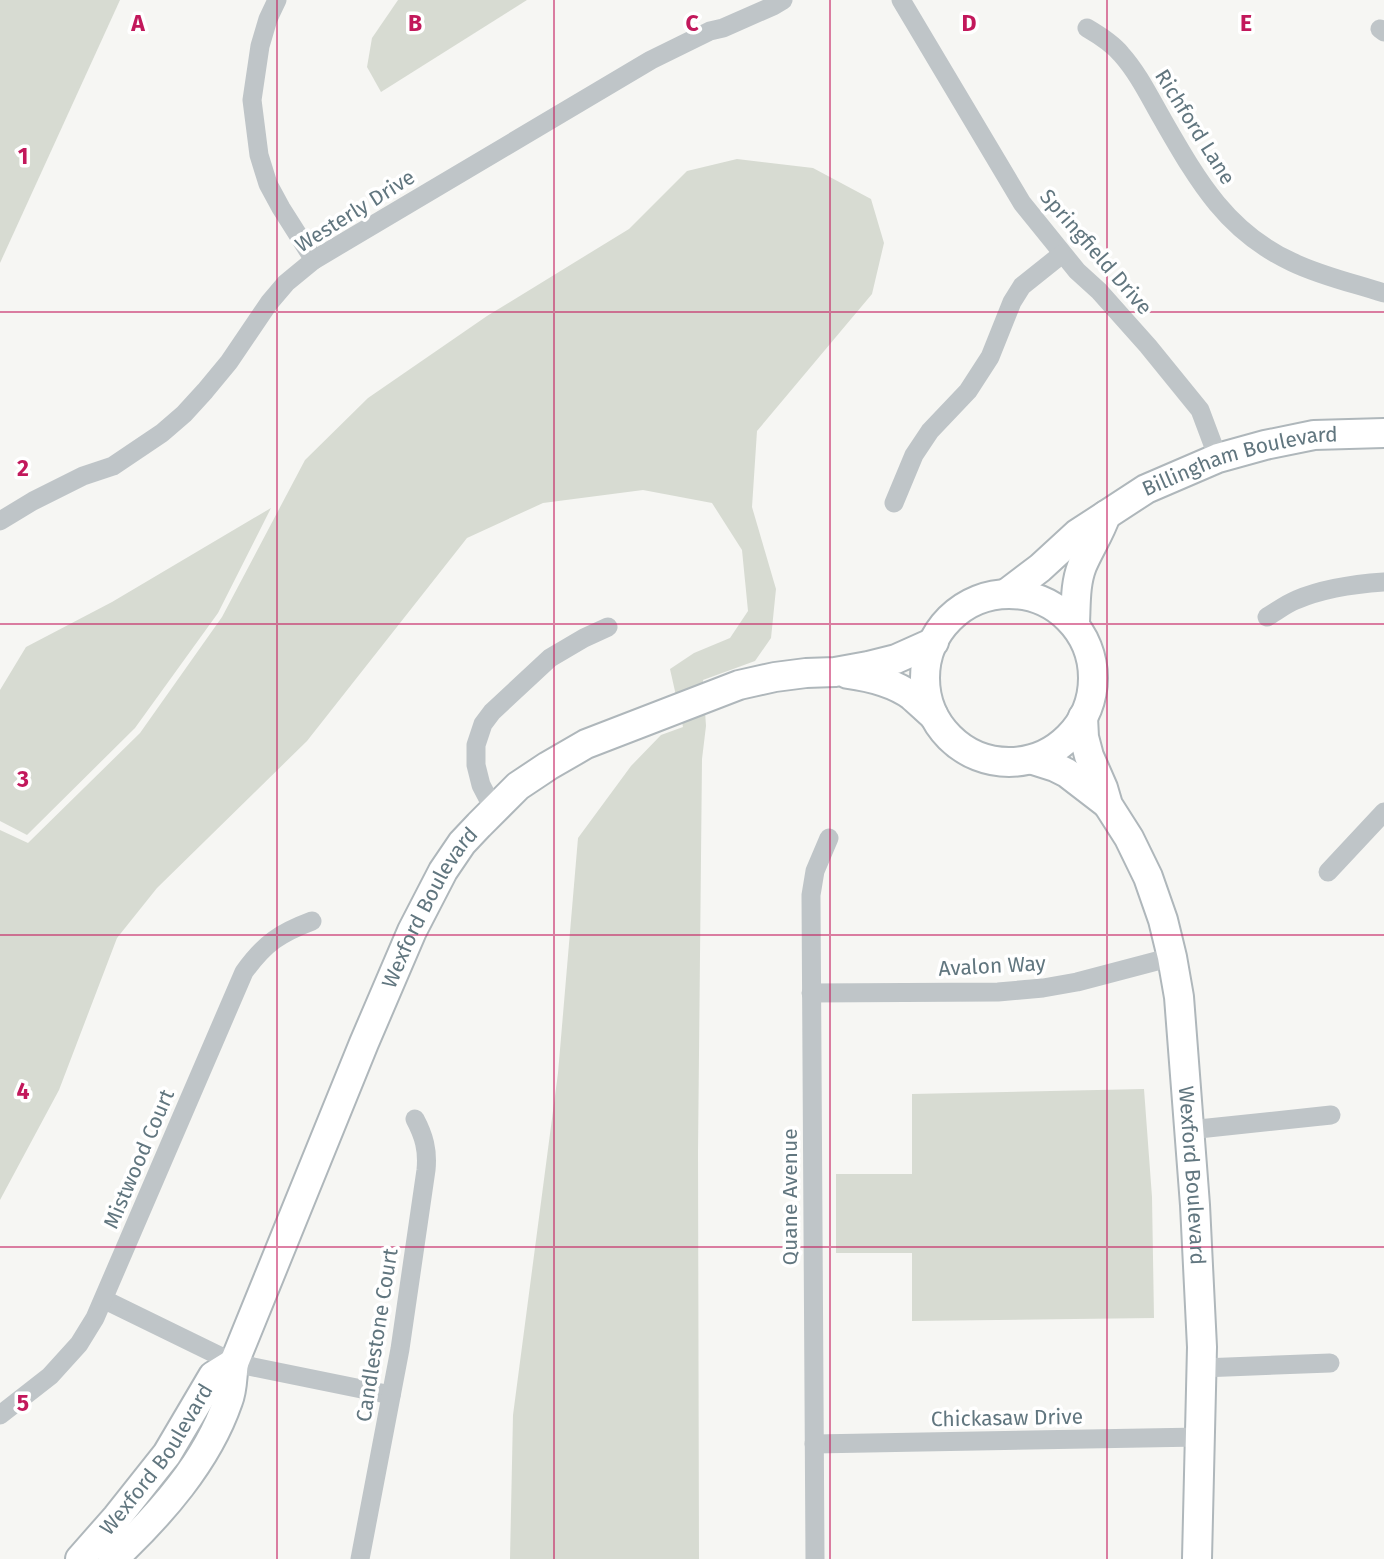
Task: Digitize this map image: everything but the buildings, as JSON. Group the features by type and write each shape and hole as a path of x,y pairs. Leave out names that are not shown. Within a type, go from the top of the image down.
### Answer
{"street":[{"path":"277,0 260,46 252,100 259,155 268,184 314,260"},
{"name":"Westerly Drive","path":"0,521 83,476 113,466 162,433 184,414 229,362 286,283 314,260 651,60 783,0"},
{"name":"Springfield Drive","path":"901,0 1022,203 1062,254 1149,346 1200,410 1218,457"},
{"name":"Richford Lane","path":"1087,28 1121,53 1198,180 1237,226 1290,261 1312,271 1384,293"},
{"path":"894,503 919,447 930,431 968,391 990,357 1022,286 1062,254"},
{"name":"Billingham Boulevard","path":"1007,593 1040,568 1077,534 1146,489 1218,457 1314,435 1384,433"},
{"path":"1075,622 1081,568 1100,533 1106,515"},
{"path":"1267,617 1295,601 1324,590 1384,582"},
{"path":"1021,594 1044,601 1075,622 1089,652 1092,668 1091,693 1083,717 1062,744 1033,760 1000,764 968,754 943,732 933,715 927,696 927,660 944,625 958,612 975,601 991,596 1021,594"},
{"path":"494,810 481,785 476,765 476,745 483,724 492,712 550,658 608,627"},
{"name":"Wexford Boulevard","path":"113,1559 162,1508 193,1470 213,1436 230,1398 234,1363 364,1043 412,931 443,871 462,843 518,786 586,744 739,685 806,673 835,672 896,659 934,642"},
{"name":"Wexford Boulevard","path":"835,672 869,677 895,687 911,695 933,715"},
{"name":"Wexford Boulevard","path":"1083,717 1089,756 1108,805 1129,838 1148,877 1163,920 1178,997 1195,1205 1202,1347 1197,1559"},
{"name":"Wexford Boulevard","path":"1033,760 1067,774 1108,805"},
{"path":"1328,872 1384,812"},
{"name":"Quane Avenue","path":"815,1559 811,895 815,871 829,838"},
{"name":"Mistwood Court","path":"0,1415 50,1376 79,1343 105,1300 244,972 275,938 312,921"},
{"name":"Avalon Way","path":"811,993 998,992 1043,988 1077,982 1172,957"},
{"path":"1189,1130 1331,1115"},
{"name":"Candlestone Court","path":"360,1559 400,1349 426,1170 424,1137 415,1119"},
{"path":"105,1300 234,1363 391,1395"},
{"name":"Wexford Boulevard","path":"80,1559 167,1454 213,1377 234,1363"},
{"path":"1202,1368 1330,1363"},
{"name":"Chickasaw Drive","path":"814,1444 1200,1437"}],"shaded area":[{"path":"0,0 120,0 0,263"},
{"path":"398,0 527,0 381,92 367,67 372,38"},
{"path":"737,159 813,168 871,199 884,243 872,294 757,431 752,507 776,589 771,638 755,661 703,680 706,726 702,759 698,1152 699,1559 510,1559 513,1415 558,1073 578,838 631,766 661,735 683,727 670,669 694,653 730,638 748,611 742,550 712,503 643,490 543,503 467,538 307,741 157,888 117,938 59,1090 0,1200 0,830 28,843 140,733 222,617 305,460 368,398 487,316 629,229 687,171"},
{"path":"271,508 218,613 135,728 27,835 0,821 0,690 26,647 112,602"},
{"path":"1144,1089 1152,1197 1154,1318 912,1321 912,1253 836,1253 836,1174 912,1174 912,1094"}]}
